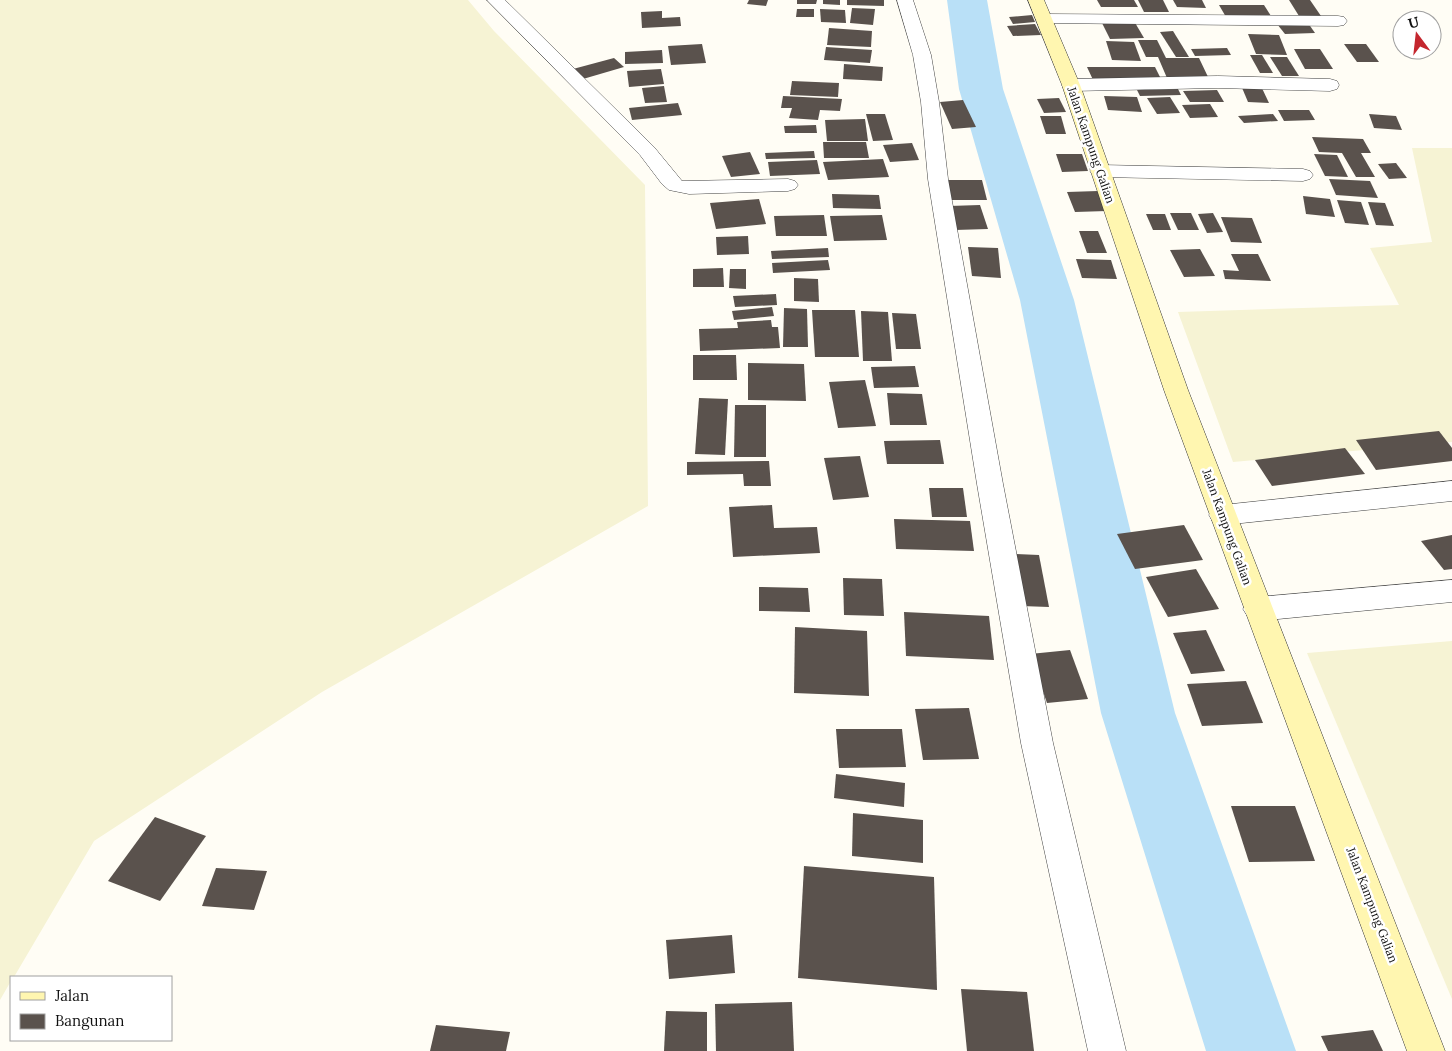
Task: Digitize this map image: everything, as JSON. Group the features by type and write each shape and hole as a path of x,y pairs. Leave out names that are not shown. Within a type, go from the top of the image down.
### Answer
{"main road":[{"name":"Jalan Kampung Galian","path":"1041,10 1071,85 1176,390 1426,1051"}],"street":[{"path":"495,0 647,151 668,180 676,186 688,188 788,185"},
{"path":"905,0 922,55 930,102 938,179 990,484 1038,743 1107,1051"},
{"path":"1041,10 1338,21"},
{"path":"1071,85 1218,82 1330,85"},
{"path":"1100,171 1303,175"},
{"path":"1223,515 1452,491"},
{"path":"1258,609 1452,591"}],"shaded area":[{"path":"0,0 468,0 494,31 645,185 648,506 322,692 94,841 15,976 10,976 10,983 0,1000"},
{"path":"1412,148 1452,148 1452,442 1233,462 1178,312 1399,305 1370,248 1432,242"},
{"path":"1452,641 1452,999 1307,653"}],"building":[{"path":"749,0 768,0 766,6 747,4"},
{"path":"797,0 817,0 816,4 797,4"},
{"path":"823,0 840,0 840,5 823,4"},
{"path":"847,0 884,0 884,6 847,5"},
{"path":"1097,0 1134,0 1138,7 1101,7"},
{"path":"1138,0 1163,0 1169,12 1144,12"},
{"path":"1173,0 1202,0 1206,8 1177,7"},
{"path":"1289,0 1310,0 1321,16 1299,16"},
{"path":"1219,5 1264,5 1271,16 1226,17"},
{"path":"852,8 875,9 873,25 850,23"},
{"path":"797,9 814,9 814,17 796,17"},
{"path":"820,9 845,10 846,23 821,22"},
{"path":"662,11 662,18 680,17 681,26 642,28 641,12"},
{"path":"1032,15 1035,22 1013,24 1009,17"},
{"path":"1101,21 1134,21 1144,38 1110,39"},
{"path":"1308,23 1315,33 1285,34 1277,24"},
{"path":"1035,24 1041,35 1013,36 1007,26"},
{"path":"829,28 872,31 871,47 827,45"},
{"path":"1173,31 1189,57 1176,57 1160,32"},
{"path":"1248,34 1279,35 1287,55 1256,54"},
{"path":"1138,40 1157,40 1166,58 1199,58 1209,79 1167,78 1158,57 1146,57"},
{"path":"1106,41 1134,42 1141,61 1112,60"},
{"path":"702,44 706,63 671,65 668,46"},
{"path":"1344,44 1366,44 1379,62 1357,62"},
{"path":"826,47 872,50 870,63 824,60"},
{"path":"1227,48 1231,55 1195,56 1191,49"},
{"path":"1294,49 1320,49 1333,69 1305,69"},
{"path":"662,50 663,63 625,64 625,52"},
{"path":"1250,55 1262,55 1273,73 1260,73"},
{"path":"1270,57 1287,57 1299,76 1282,76"},
{"path":"614,58 624,67 583,79 573,69"},
{"path":"844,64 883,67 882,81 843,79"},
{"path":"1087,67 1155,67 1162,81 1094,82"},
{"path":"661,69 664,84 629,87 627,71"},
{"path":"792,81 839,83 838,97 790,95"},
{"path":"1240,83 1260,84 1269,103 1248,102"},
{"path":"664,86 667,102 645,103 642,88"},
{"path":"1178,89 1181,95 1140,96 1137,90"},
{"path":"1217,90 1224,102 1190,102 1183,91"},
{"path":"783,96 842,99 840,111 820,110 818,120 789,118 792,108 781,108"},
{"path":"1104,96 1137,97 1142,112 1108,110"},
{"path":"1170,97 1180,113 1157,114 1147,98"},
{"path":"1059,98 1066,112 1044,113 1037,99"},
{"path":"963,100 976,127 952,129 940,102"},
{"path":"678,103 682,115 632,120 629,108"},
{"path":"1210,104 1218,117 1190,118 1182,105"},
{"path":"1278,110 1309,110 1315,120 1284,121"},
{"path":"866,114 885,114 893,140 873,141"},
{"path":"1273,114 1278,121 1244,123 1238,116"},
{"path":"1369,114 1396,116 1402,130 1374,128"},
{"path":"1040,116 1061,116 1066,134 1046,134"},
{"path":"865,119 868,141 827,141 825,120"},
{"path":"816,125 817,133 785,133 784,126"},
{"path":"1312,137 1363,139 1371,153 1361,153 1375,177 1356,177 1342,153 1319,152"},
{"path":"823,142 866,142 869,158 824,158"},
{"path":"912,143 919,160 890,162 883,145"},
{"path":"814,151 815,158 766,159 765,153"},
{"path":"750,152 760,174 731,177 722,156"},
{"path":"1056,154 1082,154 1088,171 1062,172"},
{"path":"1314,154 1337,155 1348,177 1325,176"},
{"path":"883,159 889,177 828,180 823,162"},
{"path":"817,160 820,174 770,176 768,162"},
{"path":"1396,163 1407,178 1389,179 1378,164"},
{"path":"1329,179 1370,181 1378,198 1336,195"},
{"path":"945,180 982,180 987,200 950,200"},
{"path":"1098,191 1107,211 1075,212 1067,192"},
{"path":"832,194 879,195 881,209 833,208"},
{"path":"1303,196 1330,199 1335,217 1306,214"},
{"path":"759,199 766,224 716,229 710,203"},
{"path":"1337,200 1361,202 1369,225 1345,223"},
{"path":"1368,202 1385,203 1394,226 1376,225"},
{"path":"980,205 988,229 955,230 949,206"},
{"path":"1170,213 1191,213 1199,230 1178,230"},
{"path":"1213,213 1223,232 1207,233 1198,214"},
{"path":"1146,214 1165,214 1171,230 1153,230"},
{"path":"824,215 827,236 776,236 774,216"},
{"path":"882,215 887,240 834,241 830,216"},
{"path":"1221,217 1252,218 1262,243 1231,242"},
{"path":"1079,231 1098,231 1107,253 1087,253"},
{"path":"748,236 749,254 717,255 716,237"},
{"path":"968,247 998,248 1001,278 972,276"},
{"path":"828,248 829,257 772,259 771,251"},
{"path":"1200,249 1215,276 1184,277 1170,250"},
{"path":"1231,254 1258,254 1271,281 1225,279 1223,270 1239,271"},
{"path":"1076,259 1111,260 1117,279 1082,278"},
{"path":"828,260 830,270 773,273 772,263"},
{"path":"723,268 724,287 693,287 693,269"},
{"path":"730,269 746,269 746,289 729,288"},
{"path":"794,278 818,279 819,302 794,301"},
{"path":"776,294 777,305 735,307 733,296"},
{"path":"772,307 774,316 734,320 732,311"},
{"path":"784,308 807,309 808,347 783,347"},
{"path":"812,310 855,310 859,357 815,357"},
{"path":"861,311 888,312 892,361 863,361"},
{"path":"892,313 916,314 921,349 896,349"},
{"path":"771,320 772,327 778,327 780,348 700,351 699,329 738,328 737,322"},
{"path":"693,355 736,355 737,380 693,380"},
{"path":"748,363 804,364 806,401 748,400"},
{"path":"915,366 919,387 874,388 871,367"},
{"path":"865,380 876,426 838,428 829,382"},
{"path":"887,393 922,394 927,425 890,425"},
{"path":"699,398 728,399 725,455 695,454"},
{"path":"735,405 766,405 766,457 734,457"},
{"path":"1439,431 1452,448 1452,461 1376,470 1356,440"},
{"path":"940,440 944,464 887,464 884,441"},
{"path":"1345,448 1365,474 1272,486 1255,460"},
{"path":"860,456 869,497 833,500 824,458"},
{"path":"769,461 771,486 744,486 743,474 687,475 687,462"},
{"path":"929,488 963,488 967,517 932,517"},
{"path":"772,505 774,528 817,527 820,553 733,557 729,507"},
{"path":"894,519 970,521 974,551 896,549"},
{"path":"1184,525 1203,560 1135,569 1117,534"},
{"path":"1452,535 1452,569 1444,570 1421,541"},
{"path":"1013,554 1039,555 1049,607 1021,606"},
{"path":"1196,569 1219,609 1168,617 1146,577"},
{"path":"843,578 882,579 884,616 844,615"},
{"path":"759,587 808,588 810,612 759,611"},
{"path":"904,612 989,616 994,660 906,656"},
{"path":"795,627 867,631 869,696 794,693"},
{"path":"1206,630 1225,671 1191,674 1173,633"},
{"path":"1070,650 1088,699 1047,703 1030,654"},
{"path":"1246,681 1263,723 1202,726 1187,684"},
{"path":"969,708 979,759 923,760 915,709"},
{"path":"836,729 902,729 906,767 839,768"},
{"path":"836,774 905,783 904,807 834,798"},
{"path":"1231,806 1295,806 1315,861 1249,862"},
{"path":"853,813 923,820 923,863 852,856"},
{"path":"155,817 206,836 160,901 108,881"},
{"path":"804,866 934,877 937,990 798,978"},
{"path":"216,868 267,871 254,910 202,906"},
{"path":"732,935 735,973 669,979 666,940"},
{"path":"961,989 1027,992 1034,1051 967,1051"},
{"path":"792,1002 794,1051 716,1051 715,1004"},
{"path":"666,1011 707,1012 707,1051 664,1051"},
{"path":"436,1025 510,1032 506,1051 430,1051"},
{"path":"1373,1030 1383,1051 1328,1051 1321,1036"}],"waterway":[{"path":"967,0 981,89 1047,300 1138,713 1251,1051"}]}
